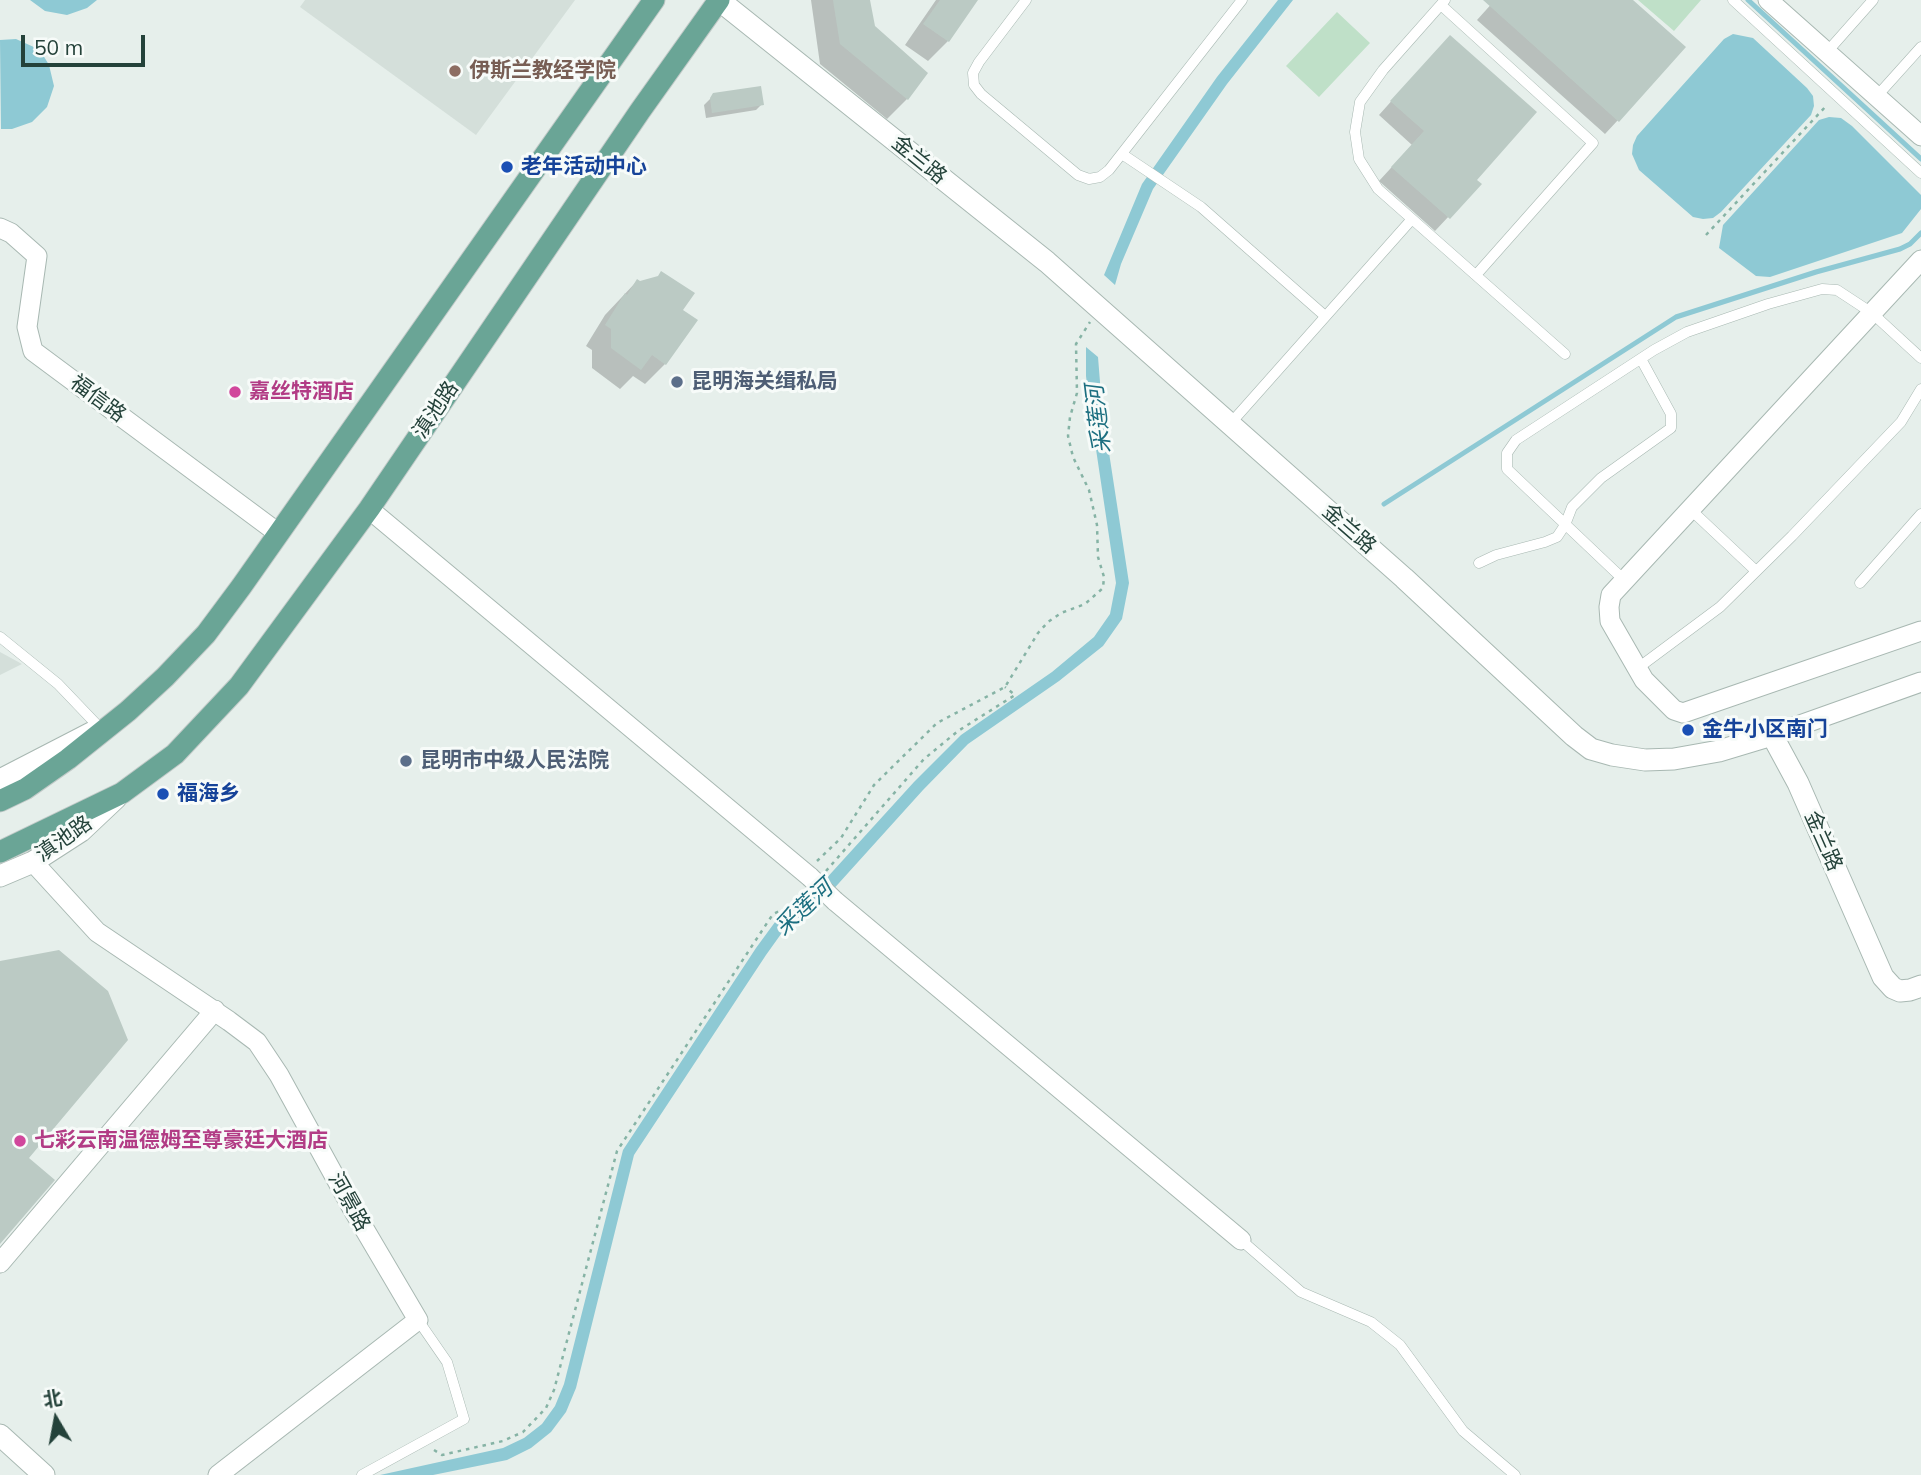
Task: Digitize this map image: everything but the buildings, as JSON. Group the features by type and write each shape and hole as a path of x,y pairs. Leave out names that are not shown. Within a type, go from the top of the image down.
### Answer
{"main road":[{"path":"0,801 25,789 68,759 128,711 206,634 654,0"},
{"name":"滇池路","path":"0,852 122,793 175,754 239,686 369,509 632,122 719,0"}],"street":[{"name":"金兰路","path":"719,0 1047,262 1404,578 1574,736 1591,748 1612,755 1645,760 1674,759 1719,751 1772,735 1798,783 1882,977 1900,991 1921,986"},
{"path":"1771,1 1921,136"},
{"name":"福信路","path":"0,228 11,233 37,256 27,327 33,351 278,533"},
{"path":"1921,260 1611,595 1610,621 1644,680 1674,710 1683,713 1921,631"},
{"path":"369,509 1241,1240"},
{"path":"1772,735 1921,682"},
{"path":"0,780 128,711"},
{"name":"滇池路","path":"0,876 33,862 81,831 122,793"},
{"name":"河景路","path":"33,862 97,932 215,1010 257,1042 279,1075 352,1208 418,1320"},
{"path":"0,1263 215,1010"},
{"path":"218,1475 418,1320"},
{"path":"0,1435 44,1475"}],"lane":[{"path":"1026,0 979,62 973,73 974,85 981,94 1078,175 1088,179 1100,177 1109,170 1242,0"},
{"path":"1733,0 1921,173"},
{"path":"1826,52 1873,0"},
{"path":"1476,275 1592,143 1443,3 1383,70 1360,102 1355,132 1359,159 1378,189 1565,354"},
{"path":"1877,96 1921,47"},
{"path":"1122,154 1201,207 1325,316"},
{"path":"1230,424 1412,219"},
{"path":"1624,580 1507,469 1507,453 1517,440 1687,332 1822,289 1837,290 1872,313 1921,358"},
{"path":"1479,563 1496,555 1557,537 1572,506 1601,478 1671,428 1671,414 1641,359"},
{"path":"1638,668 1720,607 1855,473 1901,422 1921,389"},
{"path":"1690,509 1756,571"},
{"path":"1860,583 1921,514"},
{"path":"0,636 58,684 100,728"},
{"path":"1241,1240 1301,1292 1371,1322 1400,1345 1463,1430 1515,1475"},
{"path":"362,1475 464,1419 447,1362 418,1320"}],"path":[{"path":"1706,235 1837,95"},
{"path":"422,1442 442,1455 503,1441 523,1432 546,1408 554,1390 617,1151 773,914 799,902 874,785 937,723 1005,687 1038,633 1048,622 1061,613 1085,604 1103,589 1104,577 1098,557 1097,525 1089,490 1073,457 1068,436 1077,393 1076,344 1100,309"},
{"path":"812,878 924,759 958,731 1015,695 1005,687"}],"shaded area":[{"name":"伊斯兰教经学院","path":"305,0 575,0 476,135 300,7"},
{"path":"0,652 22,664 0,675"}],"green space":[{"path":"1638,0 1701,0 1674,31"},
{"path":"1337,12 1370,43 1319,97 1286,66"}],"water":[{"path":"30,0 97,0 87,8 67,15 45,11"},
{"path":"1278,0 1293,0 1227,84 1153,189 1121,264 1115,285 1104,275 1142,184 1217,77"},
{"path":"1733,34 1753,38 1807,88 1813,96 1814,106 1811,115 1721,212 1713,218 1703,219 1693,217 1639,170 1632,154 1633,145 1637,136 1724,39"},
{"path":"16,39 36,48 43,55 49,65 54,86 47,107 32,122 12,129 1,129 0,40"},
{"path":"1841,118 1852,126 1921,195 1921,209 1902,233 1770,277 1756,276 1719,248 1723,225 1819,120"},
{"name":"采莲河","path":"1086,347 1098,357 1102,407 1129,583 1122,619 1103,646 1059,681 968,744 811,914 786,927 766,955 634,1155 576,1388 566,1412 551,1432 531,1448 507,1460 433,1475 380,1475 503,1448 524,1438 542,1424 555,1406 564,1384 623,1150 756,948 778,918 803,904 914,782 961,735 1052,672 1094,637 1110,614 1116,583 1090,409"}],"waterway":[{"path":"1748,0 1921,159"},
{"path":"1384,504 1676,317 1816,272 1900,249 1921,233"}],"place":[{"name":"伊斯兰教经学院","path":"455,71"},
{"name":"老年活动中心","path":"507,167"},
{"name":"昆明海关缉私局","path":"677,382"},
{"name":"嘉丝特酒店","path":"235,392"},
{"name":"金牛小区南门","path":"1688,730"},
{"name":"昆明市中级人民法院","path":"406,761"},
{"name":"福海乡","path":"163,794"},
{"name":"七彩云南温德姆至尊豪廷大酒店","path":"20,1141"}]}
